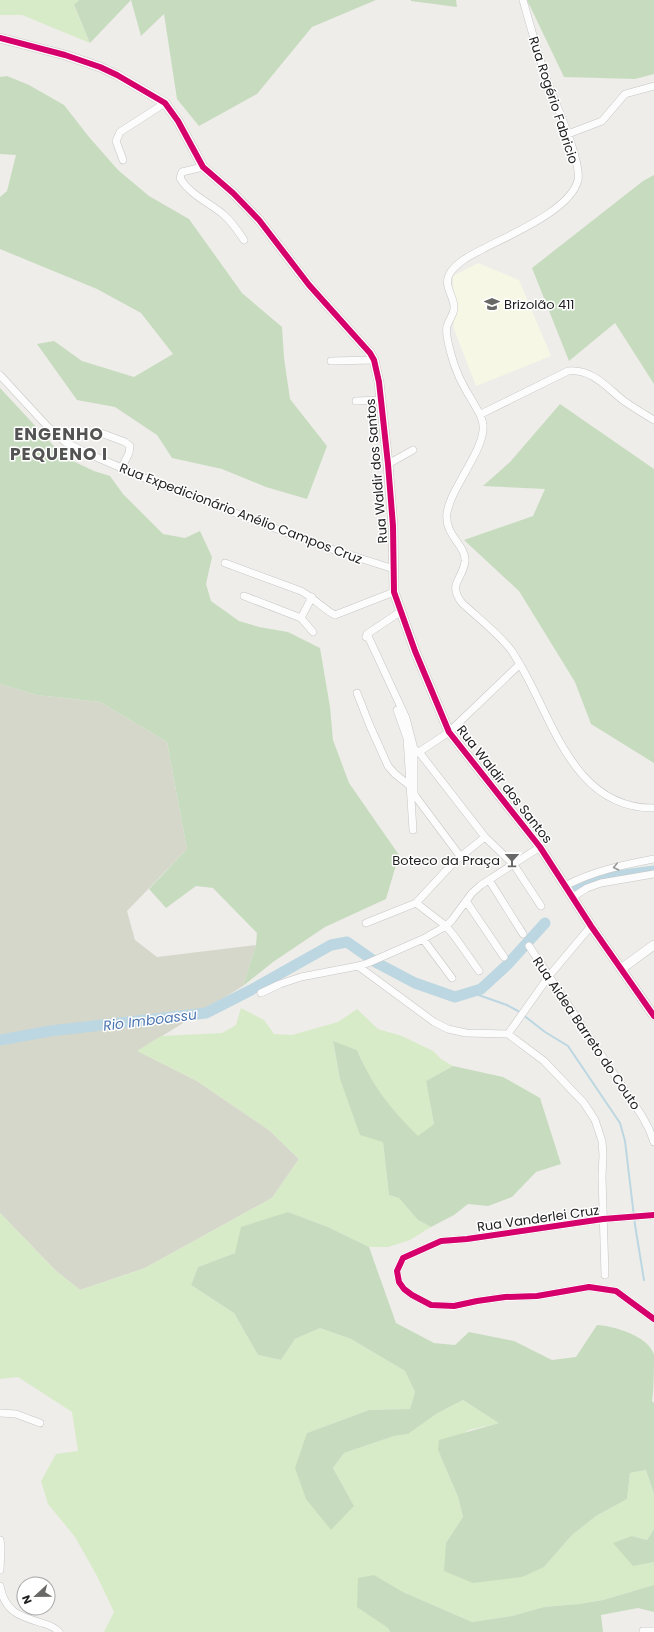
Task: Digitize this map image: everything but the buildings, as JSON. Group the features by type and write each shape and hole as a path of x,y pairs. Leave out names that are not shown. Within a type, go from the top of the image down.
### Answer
{"street":[{"name":"Rua Rogério Fabricio","path":"481,414 472,402 459,377 451,354 447,326 452,317 454,306 448,291 449,275 470,255 551,212 569,197 578,178 576,159 545,74 523,0"},
{"name":"Rua Waldir dos Santos","path":"0,38 65,55 100,67 117,75 165,103 178,122 203,167 234,193 259,220 309,285 370,353 374,360 379,382 388,464 393,526 394,592 400,612 449,732 540,847 591,926 654,1016"},
{"path":"568,134 602,121 625,94 654,86"},
{"path":"123,160 116,141 120,132 165,103"},
{"path":"203,167 182,172 180,178 190,190 225,216 237,228 244,240"},
{"path":"331,361 374,360"},
{"path":"654,420 625,402 599,380 579,370 568,371 481,414 483,426 481,441 448,511 448,528 464,553 465,559 464,567 456,583 456,596 511,650 547,716 556,738 566,754 596,789 615,800 633,806 654,808"},
{"name":"Rua Expedicionário Anélio Campos Cruz","path":"0,375 47,426 65,442 121,469 331,549 394,569"},
{"path":"356,401 381,400"},
{"path":"101,433 125,442 130,446 129,453 121,469"},
{"path":"388,464 413,450"},
{"path":"224,563 301,591 312,597 329,612 335,615 341,614 394,592"},
{"path":"244,596 301,618 313,632"},
{"path":"301,618 312,597"},
{"path":"400,612 366,635 406,718 414,751 414,793 460,856"},
{"path":"414,751 449,732 520,664"},
{"path":"357,692 388,766 395,774 409,785"},
{"path":"413,830 409,785 414,751"},
{"path":"414,751 485,837 514,865 540,906"},
{"path":"366,923 416,903 460,856 485,837"},
{"path":"261,993 300,977 368,963 423,939 446,926 481,885 540,847"},
{"path":"565,886 589,875 608,869 654,860"},
{"path":"573,897 587,888 601,883 654,874"},
{"path":"489,880 523,934"},
{"path":"466,901 504,956"},
{"path":"416,903 446,926 455,936 479,971"},
{"path":"508,1034 517,1019 549,976 591,926"},
{"path":"423,939 452,978"},
{"path":"621,969 654,945"},
{"name":"Rua Aidea Barreto do Couto","path":"529,946 642,1116 654,1142"},
{"path":"358,966 434,1022 448,1029 466,1033 508,1034 544,1061 584,1102 595,1120 602,1142 605,1275"},
{"name":"Rua Vanderlei Cruz","path":"654,1215 603,1219 467,1239 440,1241 426,1246 403,1258 397,1271 399,1282 404,1288 431,1305 454,1306 477,1300 537,1296 589,1287 616,1291 654,1319"},
{"path":"0,1412 16,1414 40,1423"},
{"path":"0,1540 2,1547 0,1570"},
{"path":"0,1586 6,1604 22,1617 53,1627 59,1632"},
{"path":"643,1631 654,1631"}],"shaded area":[{"name":"Brizolão 411","path":"478,263 519,280 551,356 476,386 454,329 453,276"},
{"path":"0,684 37,695 100,702 167,742 187,849 127,911 135,940 157,957 256,945 243,986 138,1051 197,1081 269,1130 299,1159 272,1198 145,1268 80,1290 56,1271 0,1213"}],"green space":[{"path":"0,0 79,0 74,6 90,43 22,15 0,15"},
{"path":"79,0 131,0 90,43 74,5"},
{"path":"131,0 376,0 312,27 257,94 199,126 177,99 164,14 141,36"},
{"path":"456,0 457,7 411,1"},
{"path":"527,0 654,0 654,74 635,79 564,77"},
{"path":"7,76 29,85 64,105 89,137 118,170 149,196 189,219 242,293 282,327 284,358 290,399 327,446 307,499 266,487 222,469 172,458 157,435 115,407 77,400 37,344 54,341 82,361 134,377 173,354 141,313 97,289 0,249 0,197 7,191 16,155 0,154 0,77"},
{"path":"654,175 654,384 615,323 569,361 532,268 643,181"},
{"path":"0,388 53,445 75,462 94,471 110,476 123,494 163,534 185,538 200,531 212,557 206,584 211,601 239,621 259,627 288,632 320,648 330,707 333,740 349,783 399,855 386,899 325,927 273,962 243,986 256,945 257,933 213,888 196,886 166,908 149,889 187,849 167,742 100,702 37,695 0,684"},
{"path":"560,404 654,469 654,763 591,724 575,682 519,591 464,540 533,516 545,489 483,486 510,462"},
{"path":"241,1008 264,1020 274,1034 292,1035 338,1022 357,1009 378,1029 402,1036 433,1051 441,1059 453,1066 426,1081 434,1124 418,1137 389,1106 368,1074 357,1050 333,1042 340,1079 383,1142 389,1195 399,1198 418,1220 431,1227 410,1240 388,1247 369,1247 328,1227 288,1212 235,1253 198,1267 191,1285 234,1313 258,1355 281,1360 295,1339 320,1328 351,1339 405,1371 415,1392 410,1409 369,1410 307,1433 354,1506 333,1468 344,1453 394,1436 408,1434 436,1414 463,1400 500,1423 469,1430 438,1450 458,1497 463,1518 446,1543 544,1567 572,1535 596,1516 627,1499 630,1473 646,1470 654,1494 654,1529 647,1540 632,1536 633,1565 654,1562 654,1585 603,1600 544,1607 512,1616 472,1622 403,1592 374,1576 390,1632 104,1632 114,1612 97,1576 75,1537 48,1504 41,1481 56,1454 78,1451 72,1412 18,1377 0,1379 0,1213 56,1271 80,1290 145,1268 272,1198 299,1159 269,1130 197,1081 137,1051 161,1036 222,1033 236,1025"},
{"path":"333,1041 357,1050 369,1075 383,1096 418,1136 434,1124 426,1081 453,1066 503,1077 540,1098 561,1164 536,1172 512,1197 488,1206 468,1204 454,1215 431,1227 418,1220 399,1198 389,1195 383,1142 360,1135 340,1079"},
{"path":"288,1212 328,1227 369,1247 396,1323 434,1343 455,1345 469,1332 514,1341 552,1360 576,1357 597,1325 612,1327 630,1333 645,1342 651,1348 654,1355 654,1385 652,1401 654,1403 654,1494 646,1470 630,1473 627,1499 596,1516 572,1535 544,1567 522,1577 473,1583 444,1571 446,1543 463,1517 458,1497 438,1450 439,1440 499,1423 463,1400 436,1414 408,1434 394,1436 344,1453 333,1468 354,1506 331,1530 306,1499 295,1468 307,1433 369,1410 410,1409 415,1392 405,1371 351,1339 320,1328 295,1339 281,1360 258,1355 234,1313 191,1285 198,1267 235,1253 241,1227"},
{"path":"654,1529 654,1562 633,1566 613,1543 632,1536 647,1540"},
{"path":"374,1575 403,1592 472,1622 512,1616 544,1607 603,1600 654,1585 654,1612 638,1608 601,1615 603,1632 390,1632 388,1628 357,1607 358,1578"}],"waterway":[{"path":"575,888 616,876 654,871"},
{"name":"Rio Imboassu","path":"0,1040 50,1031 206,1013 251,990 331,945 347,942 377,963 415,983 455,997 481,989 507,965 545,923"},
{"path":"470,992 507,1005 518,1011 545,1032 568,1046 620,1123 625,1141 635,1225 644,1280"}],"cycle path":[{"path":"0,38 65,55 100,67 117,75 165,103 178,121 203,167 233,193 259,220 309,285 370,353 374,360 379,382 388,464 393,526 394,592 415,651 449,732 540,847 591,926 654,1016"},
{"path":"654,1215 603,1219 467,1239 441,1241 403,1258 397,1271 399,1282 404,1289 431,1305 454,1306 505,1297 537,1296 589,1287 616,1291 654,1319"}],"place":[{"name":"Brizolão 411","path":"492,304"},
{"name":"Boteco da Praça","path":"512,860"}],"district":[{"name":"ENGENHO PEQUENO I","path":"59,444"}]}
